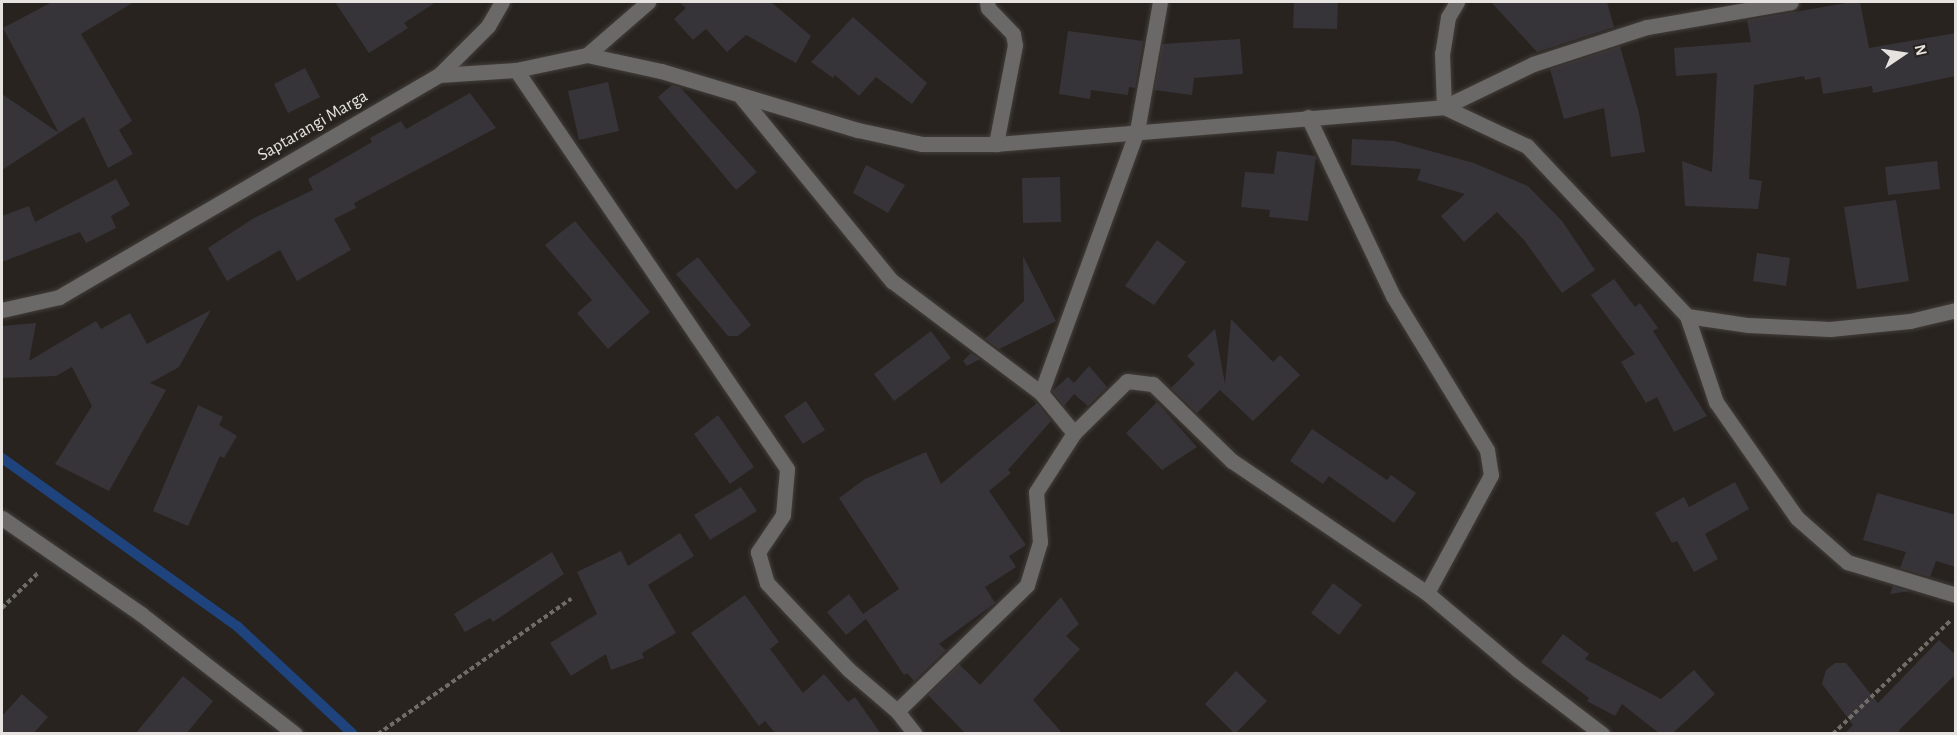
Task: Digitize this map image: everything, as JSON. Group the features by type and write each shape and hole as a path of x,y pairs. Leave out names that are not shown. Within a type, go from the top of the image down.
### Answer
{"street":[{"path":"439,75 488,26 502,2"},
{"name":"Saptarangi Marga","path":"2,310 59,297 439,75 516,70 587,55 648,2"},
{"path":"987,2 988,8 1013,34 1015,45 996,144"},
{"path":"1041,393 1137,131 1161,2"},
{"path":"1444,107 1442,53 1448,16 1457,2"},
{"path":"587,55 661,71 742,98 922,144 996,144 1137,131 1219,128 1308,117 1444,107 1533,64 1647,27 1791,2"},
{"path":"516,70 787,469 783,515 758,552 767,583 848,669 897,711 915,734"},
{"path":"742,98 892,281 1041,393 1074,433"},
{"path":"1444,107 1527,146 1687,316 1716,402 1797,518 1847,562 1956,595"},
{"path":"1308,117 1393,296 1487,450 1491,475 1427,593"},
{"path":"1687,316 1748,325 1830,329 1910,321 1956,310"},
{"path":"897,711 1027,585 1040,542 1036,492 1074,433 1127,381 1153,384 1233,460 1427,593 1593,731"},
{"path":"2,518 57,554 227,677 296,734"}],"path":[{"path":"2,608 57,554"},
{"path":"378,734 571,599"},
{"path":"1833,734 1921,652 1956,615"}],"building":[{"path":"52,2 134,2 81,34 132,121 119,130 133,154 108,168 84,117 59,133 3,28"},
{"path":"335,2 436,2 404,23 408,28 369,53"},
{"path":"679,2 771,2 811,36 796,63 746,35 727,52 706,29 693,40 674,19 686,8"},
{"path":"1294,2 1338,2 1337,29 1293,28"},
{"path":"1491,2 1607,2 1614,27 1537,52"},
{"path":"1860,2 1869,48 1956,33 1956,76 1873,93 1872,86 1823,94 1820,77 1805,80 1804,76 1754,85 1749,179 1762,181 1758,209 1685,206 1682,161 1712,172 1717,73 1676,76 1674,48 1751,42 1747,20"},
{"path":"853,17 927,83 912,104 876,77 859,96 835,75 833,78 811,62"},
{"path":"1068,31 1143,41 1135,88 1129,87 1128,95 1091,90 1090,99 1059,94"},
{"path":"1240,39 1243,74 1194,78 1192,95 1154,90 1162,44"},
{"path":"1620,46 1639,113 1645,152 1611,157 1604,108 1564,119 1550,69"},
{"path":"305,68 320,97 288,113 274,84"},
{"path":"608,82 619,131 579,140 568,91"},
{"path":"672,85 680,87 757,172 736,190 658,97"},
{"path":"470,93 496,128 354,203 356,208 334,219 351,250 297,281 280,250 227,281 208,248 254,218 313,190 308,179 372,142 370,138 401,121 406,129"},
{"path":"2,94 59,133 2,170"},
{"path":"1352,139 1394,141 1474,163 1528,186 1562,221 1595,270 1562,293 1524,240 1497,212 1464,242 1441,216 1465,194 1417,180 1421,169 1351,165"},
{"path":"1277,151 1316,156 1308,221 1269,217 1270,210 1241,207 1245,172 1274,174"},
{"path":"1937,161 1940,189 1888,195 1885,167"},
{"path":"866,165 905,185 888,213 853,193"},
{"path":"1060,177 1061,222 1023,223 1022,178"},
{"path":"116,179 130,205 111,216 116,228 86,243 80,232 2,262 2,216 29,206 35,222"},
{"path":"1896,200 1909,281 1857,289 1844,207"},
{"path":"575,221 650,312 608,349 577,313 592,300 545,245"},
{"path":"1157,240 1186,262 1154,305 1125,286"},
{"path":"1757,253 1790,258 1786,286 1753,281"},
{"path":"1023,256 1056,321 999,349 985,339 1024,301"},
{"path":"698,257 751,325 738,336 728,336 676,274"},
{"path":"1614,279 1635,307 1640,303 1658,328 1653,331 1707,416 1674,432 1657,397 1646,403 1621,362 1635,354 1591,295"},
{"path":"211,310 179,367 150,383 166,390 109,491 55,464 92,406 72,367 56,376 2,378 2,326 36,323 29,361 96,321 101,329 130,313 147,344"},
{"path":"1231,319 1273,362 1280,355 1300,375 1253,421 1220,390 1197,413 1171,388 1195,364 1187,356 1215,329 1225,384"},
{"path":"931,331 951,358 894,401 874,374"},
{"path":"971,353 980,359 967,366 963,361"},
{"path":"1089,366 1107,387 1088,406 1074,394 1064,406 1052,391 1068,377 1074,383"},
{"path":"806,401 825,430 803,444 784,416"},
{"path":"1157,402 1197,447 1162,470 1126,433"},
{"path":"1037,403 1051,421 1008,470 1011,473 989,491 1026,545 1009,556 1016,567 985,587 995,603 939,644 946,650 914,681 907,673 904,675 866,619 846,635 827,612 849,594 863,614 899,589 839,498 865,479 926,452 941,484"},
{"path":"198,405 223,417 219,425 237,436 224,458 220,456 188,526 153,511"},
{"path":"718,415 754,467 730,484 694,434"},
{"path":"1312,429 1387,480 1391,475 1416,493 1394,523 1329,476 1323,484 1290,461"},
{"path":"1735,482 1749,509 1705,534 1718,559 1694,572 1677,541 1672,543 1655,513 1684,497 1689,507"},
{"path":"741,487 757,511 710,540 694,515"},
{"path":"1877,493 1956,515 1956,567 1936,561 1930,577 1900,568 1906,552 1863,540"},
{"path":"680,533 694,556 648,585 676,633 642,653 644,658 611,670 606,654 571,676 550,643 597,614 577,572 621,551 628,566"},
{"path":"552,552 564,574 493,622 490,618 465,632 454,614"},
{"path":"1333,583 1362,605 1339,635 1311,613"},
{"path":"1893,586 1910,591 1890,594"},
{"path":"745,595 779,642 770,649 803,693 824,674 848,702 855,697 881,734 776,734 765,721 759,726 691,633"},
{"path":"1061,597 1079,624 1066,636 1080,649 1033,700 1063,734 966,734 928,695 959,664 980,685"},
{"path":"1563,634 1589,654 1585,659 1661,699 1694,670 1715,694 1672,734 1660,734 1622,704 1615,716 1587,701 1589,698 1541,662"},
{"path":"1939,640 1956,655 1956,674 1899,730 1901,734 1844,734 1853,725 1822,684 1826,670 1835,663 1846,663 1878,703"},
{"path":"1236,671 1267,701 1235,734 1205,704"},
{"path":"183,676 213,701 186,734 135,734"},
{"path":"22,694 48,717 33,734 2,734 2,716"}],"waterway":[{"path":"2,458 237,626 353,734"}]}
